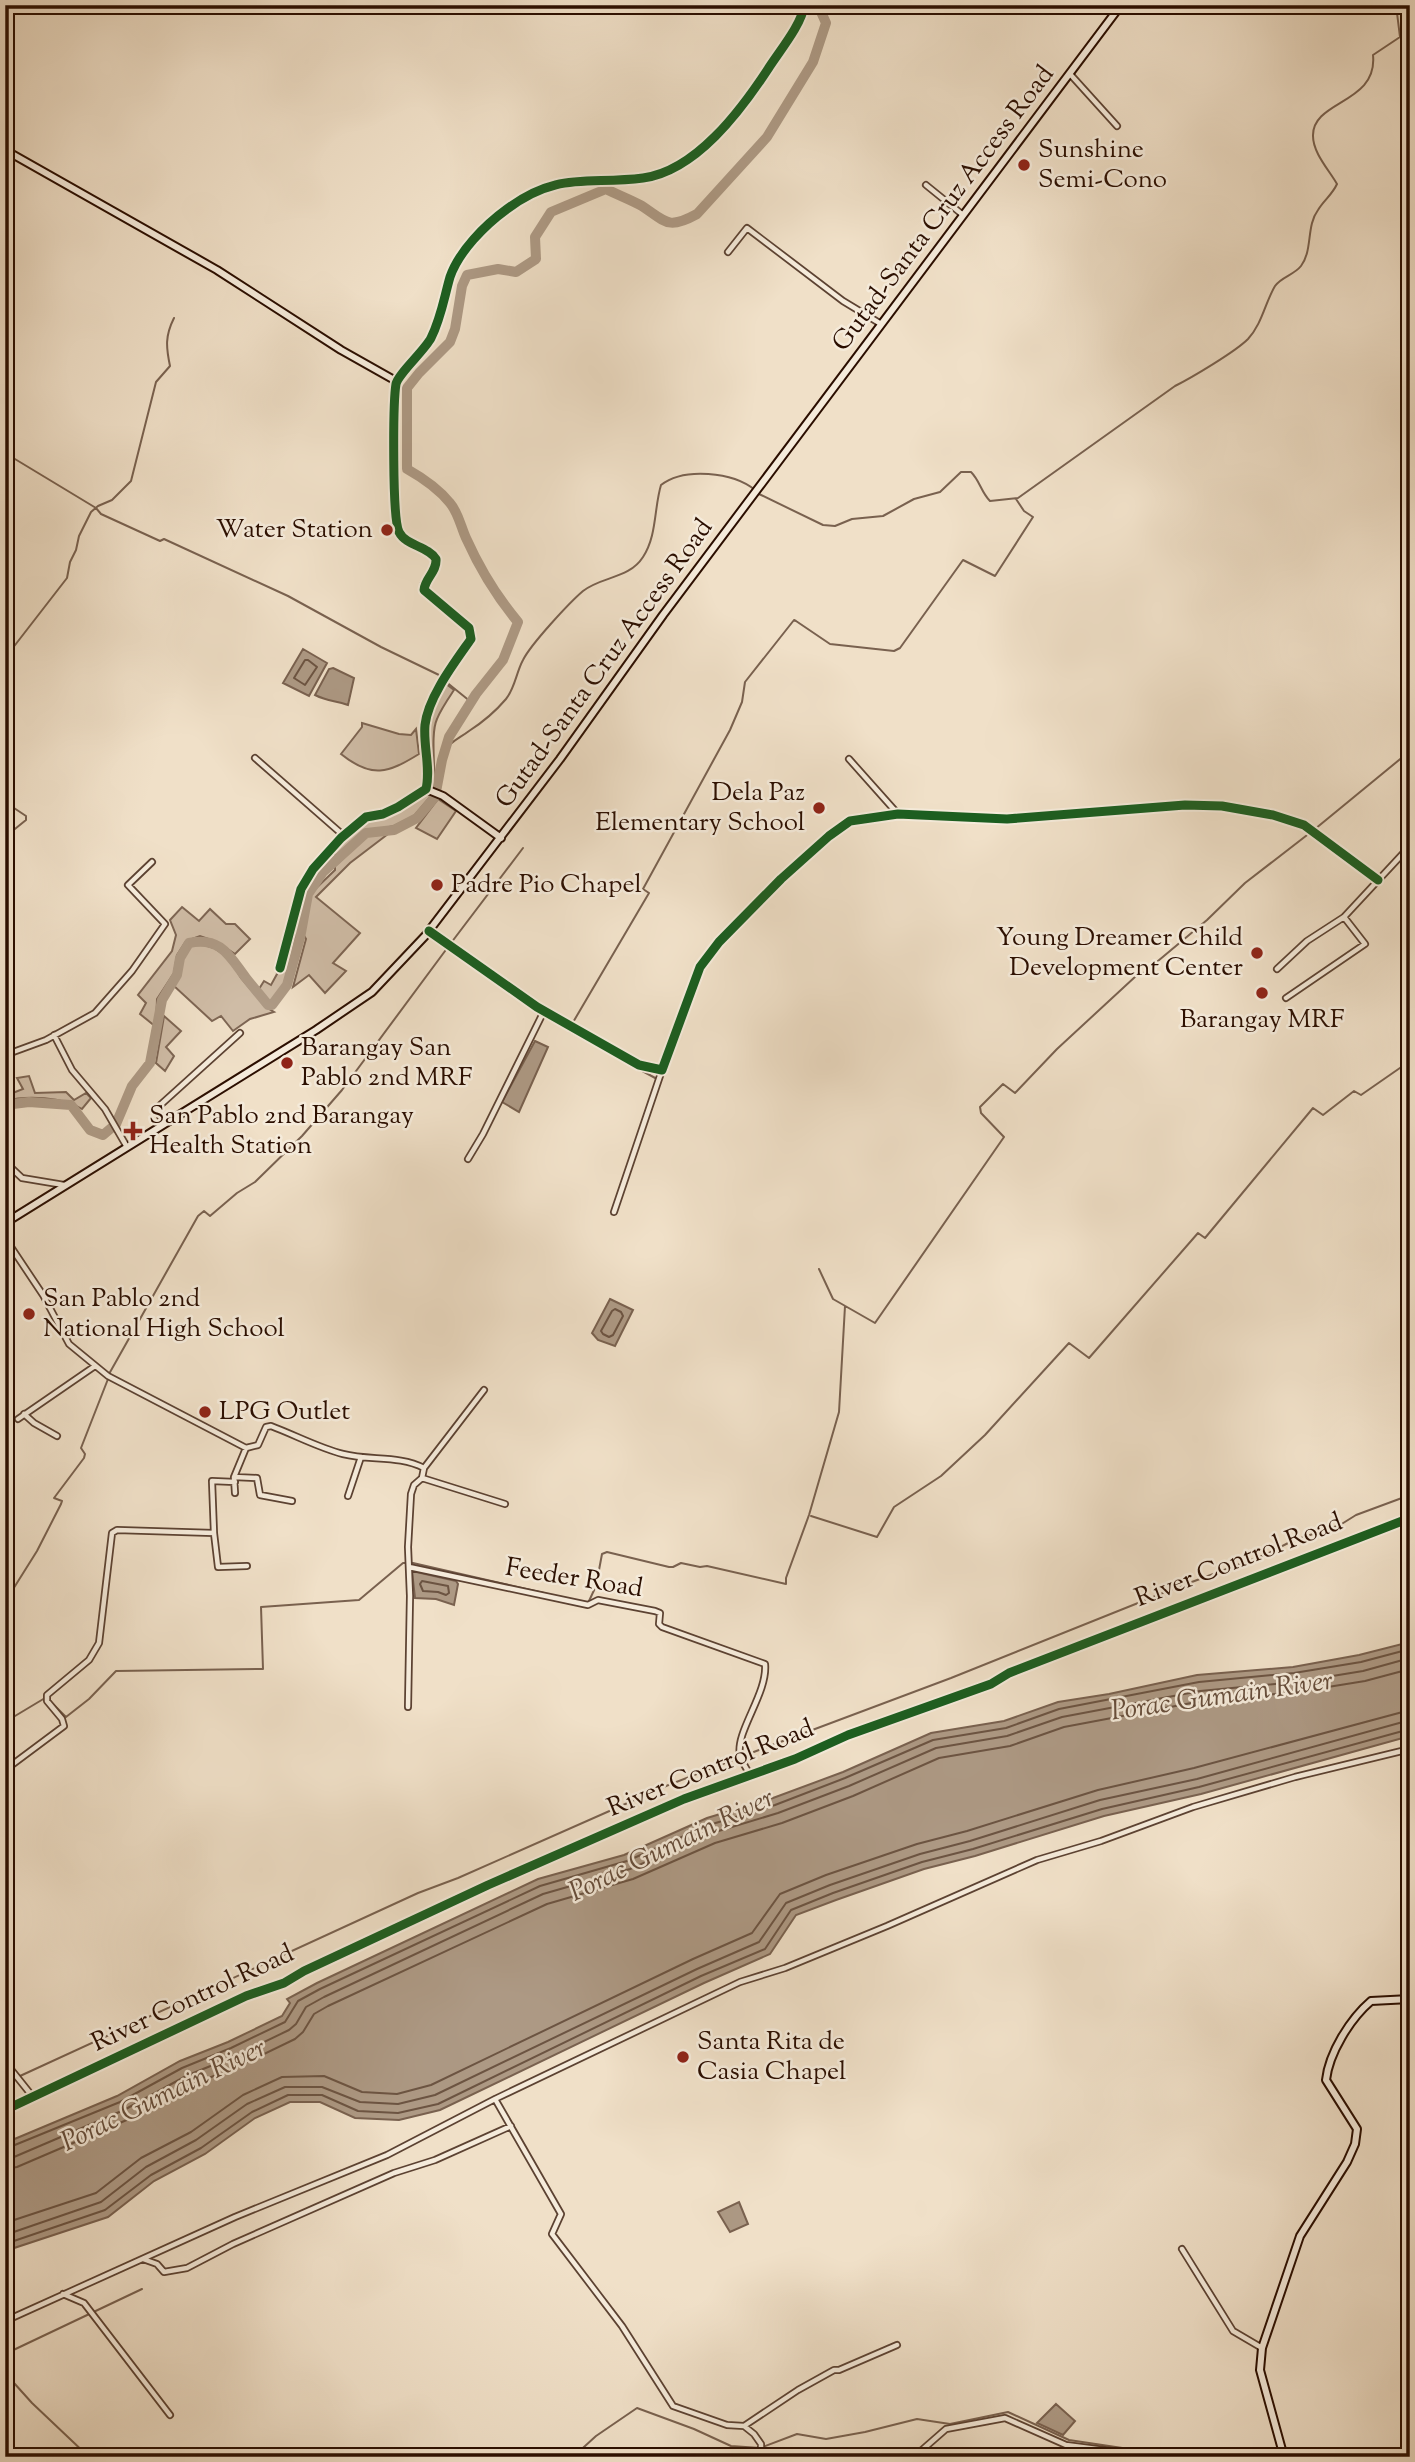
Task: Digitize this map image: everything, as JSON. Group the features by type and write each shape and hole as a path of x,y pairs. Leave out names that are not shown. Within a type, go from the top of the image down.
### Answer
{"street":[{"path":"430,790 425,722 439,690 471,639 472,633 424,590 425,583 435,569 434,556 398,531 394,464 396,381 431,339 457,261 506,209 555,184 580,180 647,178 664,172 695,154 743,104 797,23 804,5"},
{"name":"Gutad-Santa Cruz Access Road","path":"5,1223 316,1030 372,992 429,931 1121,5"},
{"path":"1070,74 1118,126"},
{"path":"5,150 217,270 341,350 396,381"},
{"path":"926,185 964,216"},
{"path":"728,252 747,228 843,301 881,324"},
{"path":"255,758 343,835"},
{"path":"849,759 898,814"},
{"path":"430,790 443,796 500,838"},
{"path":"280,968 304,882 343,835 366,817 383,814 430,790"},
{"path":"614,1212 700,967 719,942 781,879 850,821 898,814 1007,819 1185,805 1248,810 1304,825 1378,880"},
{"path":"1277,969 1307,941 1344,917 1410,846"},
{"path":"5,1055 54,1035 95,1013 132,971 165,924 128,885 152,862"},
{"path":"1286,998 1365,944 1344,917"},
{"path":"429,931 545,1010 639,1065 663,1070"},
{"path":"468,1159 545,1010"},
{"path":"163,1124 157,1108 240,1033"},
{"path":"54,1035 72,1070 105,1109 127,1147"},
{"path":"5,1163 22,1178 64,1185"},
{"path":"5,1238 43,1295 69,1343 108,1376 246,1448 258,1445 267,1427 271,1426 341,1454 384,1457 424,1468"},
{"path":"18,1419 95,1366"},
{"path":"408,1707 411,1493 414,1485 422,1478 424,1468 484,1390"},
{"path":"24,1414 57,1436"},
{"path":"235,1493 235,1479 246,1448"},
{"path":"348,1496 361,1457"},
{"path":"247,1566 218,1567 212,1481 257,1478 260,1495 292,1501"},
{"path":"422,1478 505,1504"},
{"name":"River Control Road","path":"5,2110 246,1996 284,1983 316,1965 488,1885 684,1799 795,1759 848,1735 991,1684 1009,1673 1410,1518"},
{"path":"5,1770 64,1726 62,1719 47,1701 47,1695 89,1660 99,1643 112,1533 117,1530 214,1533"},
{"name":"Feeder Road","path":"408,1564 588,1605 598,1600 655,1611 660,1614 659,1624 662,1627 765,1664 759,1696 740,1743 740,1755 750,1775"},
{"path":"5,2320 235,2217 387,2155 495,2099 740,1982 785,1968 1037,1860 1193,1807 1295,1777 1410,1749"},
{"path":"1283,2457 1259,2370 1262,2348 1300,2236 1346,2162 1355,2144 1357,2129 1326,2080 1329,2062 1349,2029 1371,2001 1410,1999"},
{"path":"5,2062 33,2097"},
{"path":"495,2099 561,2214 552,2234 622,2326 673,2406 727,2425 744,2426 761,2444 761,2457"},
{"path":"142,2259 157,2264 164,2272 187,2268 233,2244 394,2173 435,2161 510,2126"},
{"path":"1182,2249 1233,2331 1262,2348"},
{"path":"62,2294 83,2303 170,2415"},
{"path":"744,2426 825,2375 897,2345"},
{"path":"914,2457 946,2429 1005,2418 1066,2445 1128,2453 1137,2457"}],"shaded area":[{"path":"441,680 454,690 440,712 435,726 434,791 426,788 420,729 421,720"},
{"path":"362,723 399,734 411,735 416,729 419,754 389,769 371,770 352,762 341,754 362,727"},
{"path":"422,792 431,796 414,816 394,826 364,832 337,857 329,848 365,818 383,815"},
{"path":"438,799 456,811 437,839 416,828"},
{"path":"388,834 350,863 316,897 360,933 333,963 346,971 325,993 309,975 293,987 306,939 303,934 311,893 367,836"},
{"path":"302,883 305,887 286,983 268,1002 259,989 264,981 271,985 277,974 276,968"},
{"path":"182,907 199,921 210,909 226,924 235,924 250,939 235,954 217,942 200,936 186,941 177,955 174,973 157,999 156,1027 140,1014 146,1003 138,995 172,951 176,935 170,920"},
{"path":"201,944 214,948 229,958 241,978 266,1007 274,1012 250,1019 233,1031 221,1016 212,1021 174,986 190,946"},
{"path":"164,1016 181,1031 166,1047 174,1056 165,1071 156,1063"},
{"path":"29,1076 35,1093 66,1092 74,1100 86,1093 91,1098 82,1109 45,1098 5,1101 5,1096 23,1089 17,1078"}],"water":[{"path":"303,649 327,663 309,696 283,683"},
{"path":"333,668 354,678 348,705 315,695 329,669"},
{"path":"535,1041 548,1047 519,1112 502,1102"},
{"path":"610,1299 633,1310 615,1346 598,1340 592,1333"},
{"path":"412,1571 456,1581 458,1584 454,1605 436,1599 415,1598"},
{"name":"Porac Gumain River","path":"1410,1642 1410,1736 1201,1794 1104,1816 924,1869 836,1900 796,1915 770,1954 440,2110 399,2120 355,2118 320,2102 290,2102 255,2118 205,2154 154,2181 108,2217 5,2251 5,2143 117,2096 180,2061 282,2016 290,2003 287,1999 538,1879 624,1855 707,1818 773,1798 843,1772 931,1733 1004,1721 1058,1702 1197,1675 1293,1667"},
{"path":"739,2202 748,2224 730,2232 718,2212"},
{"path":"1056,2404 1075,2421 1063,2435 1037,2423"}],"waterway":[{"path":"332,11 340,5"},
{"path":"5,1105 29,1102 71,1105 90,1130 103,1135 116,1124 132,1086 150,1063 162,1000 177,975 180,958 189,943 209,943 224,950 268,1005 272,1005 287,985 308,894 323,872 366,833 394,830 417,818 435,797 449,737 476,694 503,660 518,622 483,571 453,507 435,488 407,469 407,388 450,342 455,329 462,286 467,275 498,269 516,272 536,259 535,237 551,212 606,189 668,222 680,222 697,214 767,137 813,62 826,23 818,5"},
{"path":"759,494 823,525 835,526 852,519 883,516 914,499 940,492 961,472 971,472 990,501 1018,498 1175,386 1242,344 1257,327 1275,286 1298,269 1305,260 1314,216 1337,184 1316,149 1313,136 1315,124 1366,83 1372,71 1373,55 1400,37 1397,13 1392,5"},
{"path":"5,658 67,578 79,536 91,512 112,500 131,481 156,382 170,366 167,342 174,318"},
{"path":"5,453 96,508 101,514 160,541 164,539 288,596 439,675"},
{"path":"444,751 489,716 506,699 527,653 583,591 623,573 643,557 651,540 661,485 682,476 708,474 734,479 755,490"},
{"path":"572,1024 649,893 643,889 730,730 742,702 745,682 794,620 830,644 894,651 900,648 963,560 995,576 1033,517 1024,511 1016,499"},
{"path":"445,681 471,702"},
{"path":"1315,829 1410,751"},
{"path":"5,802 26,816 26,820 5,837"},
{"path":"819,1269 833,1299 875,1323 1004,1137 981,1113 980,1107 1003,1084 1015,1093 1057,1049 1136,976 1140,976 1207,920 1245,883 1311,832"},
{"path":"451,943 523,848"},
{"path":"451,943 504,981"},
{"path":"109,1374 198,1216 204,1211 210,1216 255,1182 302,1136 342,1090 448,947"},
{"path":"569,1031 657,1079"},
{"path":"811,1516 877,1537 894,1507 941,1476 985,1435 1069,1343 1089,1358 1198,1233 1205,1238 1313,1108 1323,1115 1354,1091 1361,1095 1410,1061"},
{"path":"589,1601 596,1586 602,1554 607,1552 669,1567 681,1563 707,1566 786,1584 839,1412 845,1306"},
{"path":"5,1602 37,1551 61,1504 62,1501 54,1498 84,1458 85,1454 81,1448 108,1379"},
{"path":"743,1756 951,1678 1410,1495"},
{"path":"50,1701 66,1717 89,1699 116,1671 263,1669 261,1607 359,1600 403,1563 544,1593"},
{"path":"5,1722 45,1698"},
{"path":"20,2076 418,1893 666,1786 738,1758"},
{"path":"5,2083 15,2079"},
{"path":"5,2354 142,2289"},
{"path":"5,2373 32,2403 89,2457"},
{"path":"573,2457 596,2436 637,2408 731,2446 760,2448 797,2434 826,2439 917,2419 950,2424 1008,2412 1069,2440 1129,2449 1144,2457"}],"cycle path":[{"path":"280,968 301,889 313,869 341,838 366,817 383,814 426,789 427,714 443,680 471,639 469,628 424,590 435,568 436,559 428,551 402,537 395,506 396,384 431,338 454,267 466,248 482,231 525,197 558,184 643,178 662,173 699,151 731,120 745,102 795,29 804,5"},
{"path":"429,931 537,1007 639,1065 662,1070 700,967 719,942 781,879 850,821 898,814 1007,819 1185,805 1222,806 1273,815 1304,825 1378,880"},
{"path":"5,2110 246,1996 284,1983 304,1971 488,1885 684,1799 795,1759 848,1735 991,1684 1009,1673 1410,1518"}],"place":[{"name":"Sunshine Semi-Cono","path":"1024,165"},
{"name":"Water Station","path":"387,530"},
{"name":"Dela Paz Elementary School","path":"819,808"},
{"name":"Padre Pio Chapel","path":"437,885"},
{"name":"Young Dreamer Child Development Center","path":"1257,953"},
{"name":"Barangay MRF","path":"1262,993"},
{"name":"Barangay San Pablo 2nd MRF","path":"287,1063"},
{"name":"San Pablo 2nd Barangay Health Station","path":"133,1131"},
{"name":"San Pablo 2nd National High School","path":"29,1314"},
{"name":"LPG Outlet","path":"205,1412"},
{"name":"Santa Rita de Casia Chapel","path":"683,2057"}]}
